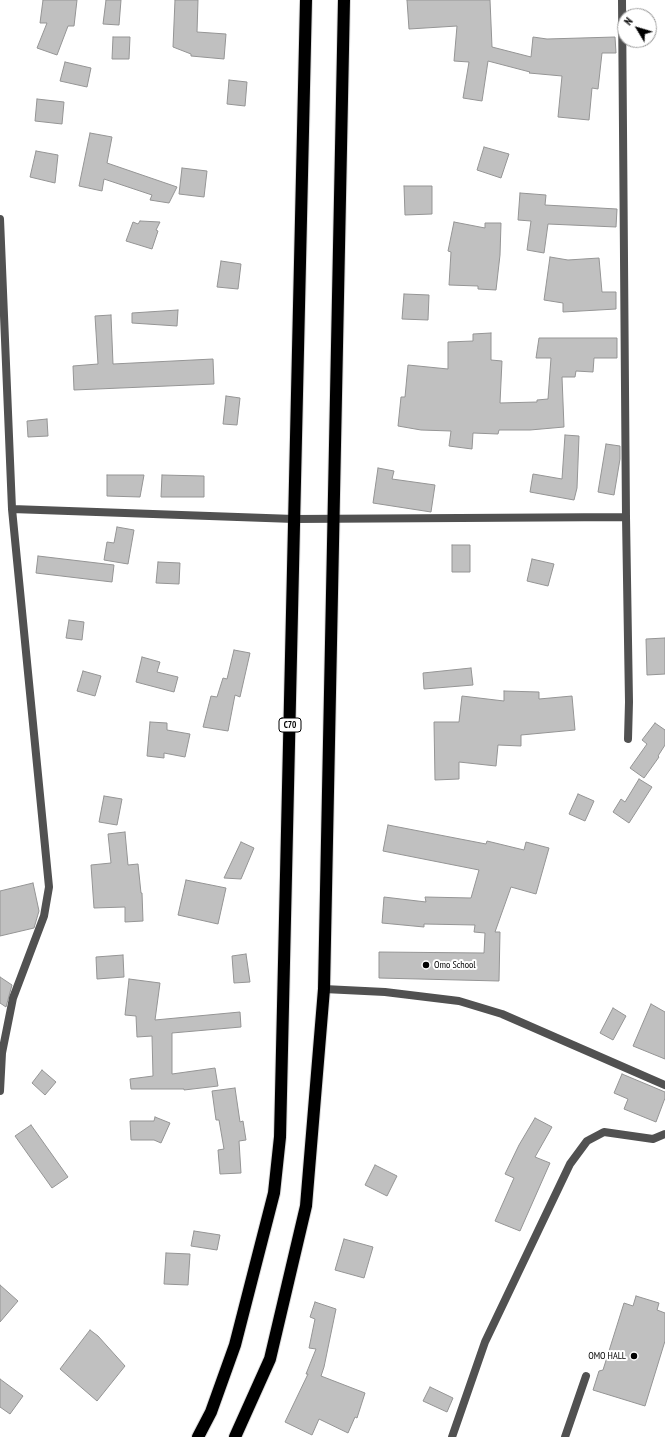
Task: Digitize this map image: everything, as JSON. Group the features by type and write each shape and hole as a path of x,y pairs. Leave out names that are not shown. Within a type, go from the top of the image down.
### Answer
{"highway":[{"name":"C70","path":"198,1437 212,1412 235,1345 274,1193 280,1137 306,0"},
{"path":"235,1437 270,1359 306,1206 324,989 344,0"}],"street":[{"path":"622,0 629,702 628,738"},
{"path":"0,219 12,509 49,887 44,916 13,998 1,1052 0,1091"},
{"path":"12,509 294,519 626,517"},
{"path":"324,989 385,992 459,1001 502,1014 665,1085"},
{"path":"452,1437 485,1342 570,1164 587,1141 604,1132 653,1139 665,1134"},
{"path":"565,1437 586,1376"}],"building":[{"path":"43,0 77,0 74,26 68,26 57,55 37,48 47,23 40,23"},
{"path":"106,0 121,0 119,25 103,24"},
{"path":"175,0 198,0 197,32 226,34 224,59 191,56 191,54 173,47"},
{"path":"407,0 490,0 492,47 531,57 533,37 547,39 615,37 616,53 602,53 598,89 592,88 589,120 558,117 562,76 529,73 530,72 488,61 482,101 463,98 469,62 454,61 457,26 409,29"},
{"path":"113,37 130,37 129,59 112,59"},
{"path":"65,62 91,68 87,87 60,81"},
{"path":"229,80 247,82 245,106 227,104"},
{"path":"37,99 64,102 62,124 35,121"},
{"path":"90,133 112,137 107,163 177,187 169,203 150,200 152,195 104,179 102,191 79,186"},
{"path":"484,147 509,154 501,178 477,170"},
{"path":"36,151 58,155 55,183 30,177"},
{"path":"182,168 207,171 204,197 179,194"},
{"path":"404,186 432,186 432,214 405,215"},
{"path":"520,193 546,195 545,205 617,209 616,227 548,224 544,253 527,250 531,221 518,220"},
{"path":"140,221 160,222 156,230 158,231 152,249 126,241 133,222 138,224"},
{"path":"454,222 485,228 485,223 501,223 500,255 496,290 478,289 478,286 449,285 451,252 448,251"},
{"path":"550,257 568,260 599,258 602,292 616,292 616,309 563,312 563,303 544,300"},
{"path":"221,261 241,264 238,289 217,287"},
{"path":"404,294 429,295 428,320 402,319"},
{"path":"178,310 177,326 132,323 132,313"},
{"path":"111,315 113,364 213,359 214,384 74,390 73,366 98,364 95,316"},
{"path":"491,333 491,360 502,361 500,403 537,402 537,400 548,399 551,358 536,358 539,338 617,338 617,358 594,358 593,372 576,371 575,377 562,377 564,427 530,430 499,430 498,434 473,433 472,449 449,446 451,431 421,430 398,426 401,397 405,397 408,365 448,369 448,342 473,341 473,334"},
{"path":"226,396 240,398 237,425 223,424"},
{"path":"47,419 48,436 28,437 27,421"},
{"path":"565,435 579,436 577,488 574,500 530,492 533,474 562,479"},
{"path":"606,444 620,446 620,459 614,495 598,492"},
{"path":"378,468 394,471 392,479 435,485 431,512 373,503"},
{"path":"107,475 144,475 140,497 107,496"},
{"path":"162,475 204,476 204,497 161,497"},
{"path":"117,527 134,530 128,564 104,560 107,542 114,543"},
{"path":"452,545 470,545 470,572 452,572"},
{"path":"38,556 114,565 112,582 36,573"},
{"path":"532,559 554,564 548,586 527,581"},
{"path":"158,562 180,563 179,584 156,583"},
{"path":"69,620 84,622 82,640 66,638"},
{"path":"665,638 665,674 647,675 646,639"},
{"path":"234,650 250,653 240,697 235,695 228,731 203,727 211,696 217,697 223,678 227,679"},
{"path":"142,657 160,662 157,672 178,677 174,692 136,682"},
{"path":"471,668 473,685 424,689 423,673"},
{"path":"83,671 101,676 95,696 77,691"},
{"path":"504,691 539,692 539,699 572,696 575,730 521,735 521,746 498,745 496,766 459,762 459,779 435,780 434,722 459,722 462,696 504,701"},
{"path":"150,722 167,723 167,730 190,734 185,757 164,753 164,758 147,756"},
{"path":"655,723 665,730 665,745 658,756 659,757 644,778 630,768 647,744 642,740"},
{"path":"639,779 652,787 629,823 613,812 621,799 625,802"},
{"path":"578,794 594,801 585,821 569,814"},
{"path":"104,796 122,799 117,825 99,822"},
{"path":"388,825 486,844 487,841 524,850 526,842 549,848 536,894 511,887 495,932 500,932 499,981 379,978 379,952 484,953 485,933 474,932 475,925 424,924 424,927 382,923 384,897 426,902 425,897 471,898 479,870 383,851"},
{"path":"125,832 128,865 138,864 142,893 143,921 125,922 125,907 94,908 91,865 111,863 108,834"},
{"path":"241,842 254,848 241,879 224,878"},
{"path":"186,880 226,888 218,924 178,915"},
{"path":"33,883 39,911 34,928 0,936 0,891"},
{"path":"246,954 250,982 234,983 232,956"},
{"path":"123,955 124,977 97,979 96,957"},
{"path":"0,977 12,985 6,1007 0,1003"},
{"path":"129,979 160,983 155,1020 240,1012 241,1027 172,1033 172,1074 215,1068 218,1086 184,1090 131,1089 130,1079 153,1076 152,1036 137,1037 136,1016 125,1015"},
{"path":"651,1004 665,1012 665,1059 633,1046"},
{"path":"613,1008 626,1016 613,1040 600,1033"},
{"path":"42,1070 56,1082 45,1095 32,1083"},
{"path":"622,1074 665,1092 665,1098 656,1122 624,1109 628,1099 614,1093"},
{"path":"235,1088 240,1122 243,1121 246,1140 239,1141 241,1173 220,1174 218,1150 224,1149 219,1120 216,1120 212,1091"},
{"path":"155,1117 170,1123 161,1143 154,1140 131,1140 130,1121 154,1121"},
{"path":"535,1118 552,1127 535,1157 550,1163 520,1231 495,1221 514,1178 505,1174 519,1145"},
{"path":"31,1125 68,1177 52,1188 15,1136"},
{"path":"375,1165 397,1176 387,1196 365,1185"},
{"path":"194,1231 220,1235 217,1250 191,1246"},
{"path":"344,1239 373,1247 364,1278 335,1270"},
{"path":"166,1253 190,1254 188,1285 164,1284"},
{"path":"0,1285 18,1301 0,1322"},
{"name":"OMO HALL","path":"636,1296 659,1303 657,1310 665,1313 665,1341 645,1406 593,1390 599,1371 603,1370 624,1303 633,1306"},
{"path":"315,1302 336,1309 321,1376 365,1393 357,1418 355,1417 348,1433 319,1419 312,1435 285,1422 308,1374 306,1374 316,1349 309,1348 315,1319 310,1317"},
{"path":"90,1330 98,1336 125,1366 97,1401 60,1369"},
{"path":"0,1379 23,1396 10,1414 0,1407"},
{"path":"430,1387 453,1398 447,1412 423,1401"}],"place":[{"name":"Omo School","path":"426,965"},
{"name":"OMO HALL","path":"634,1356"}]}
